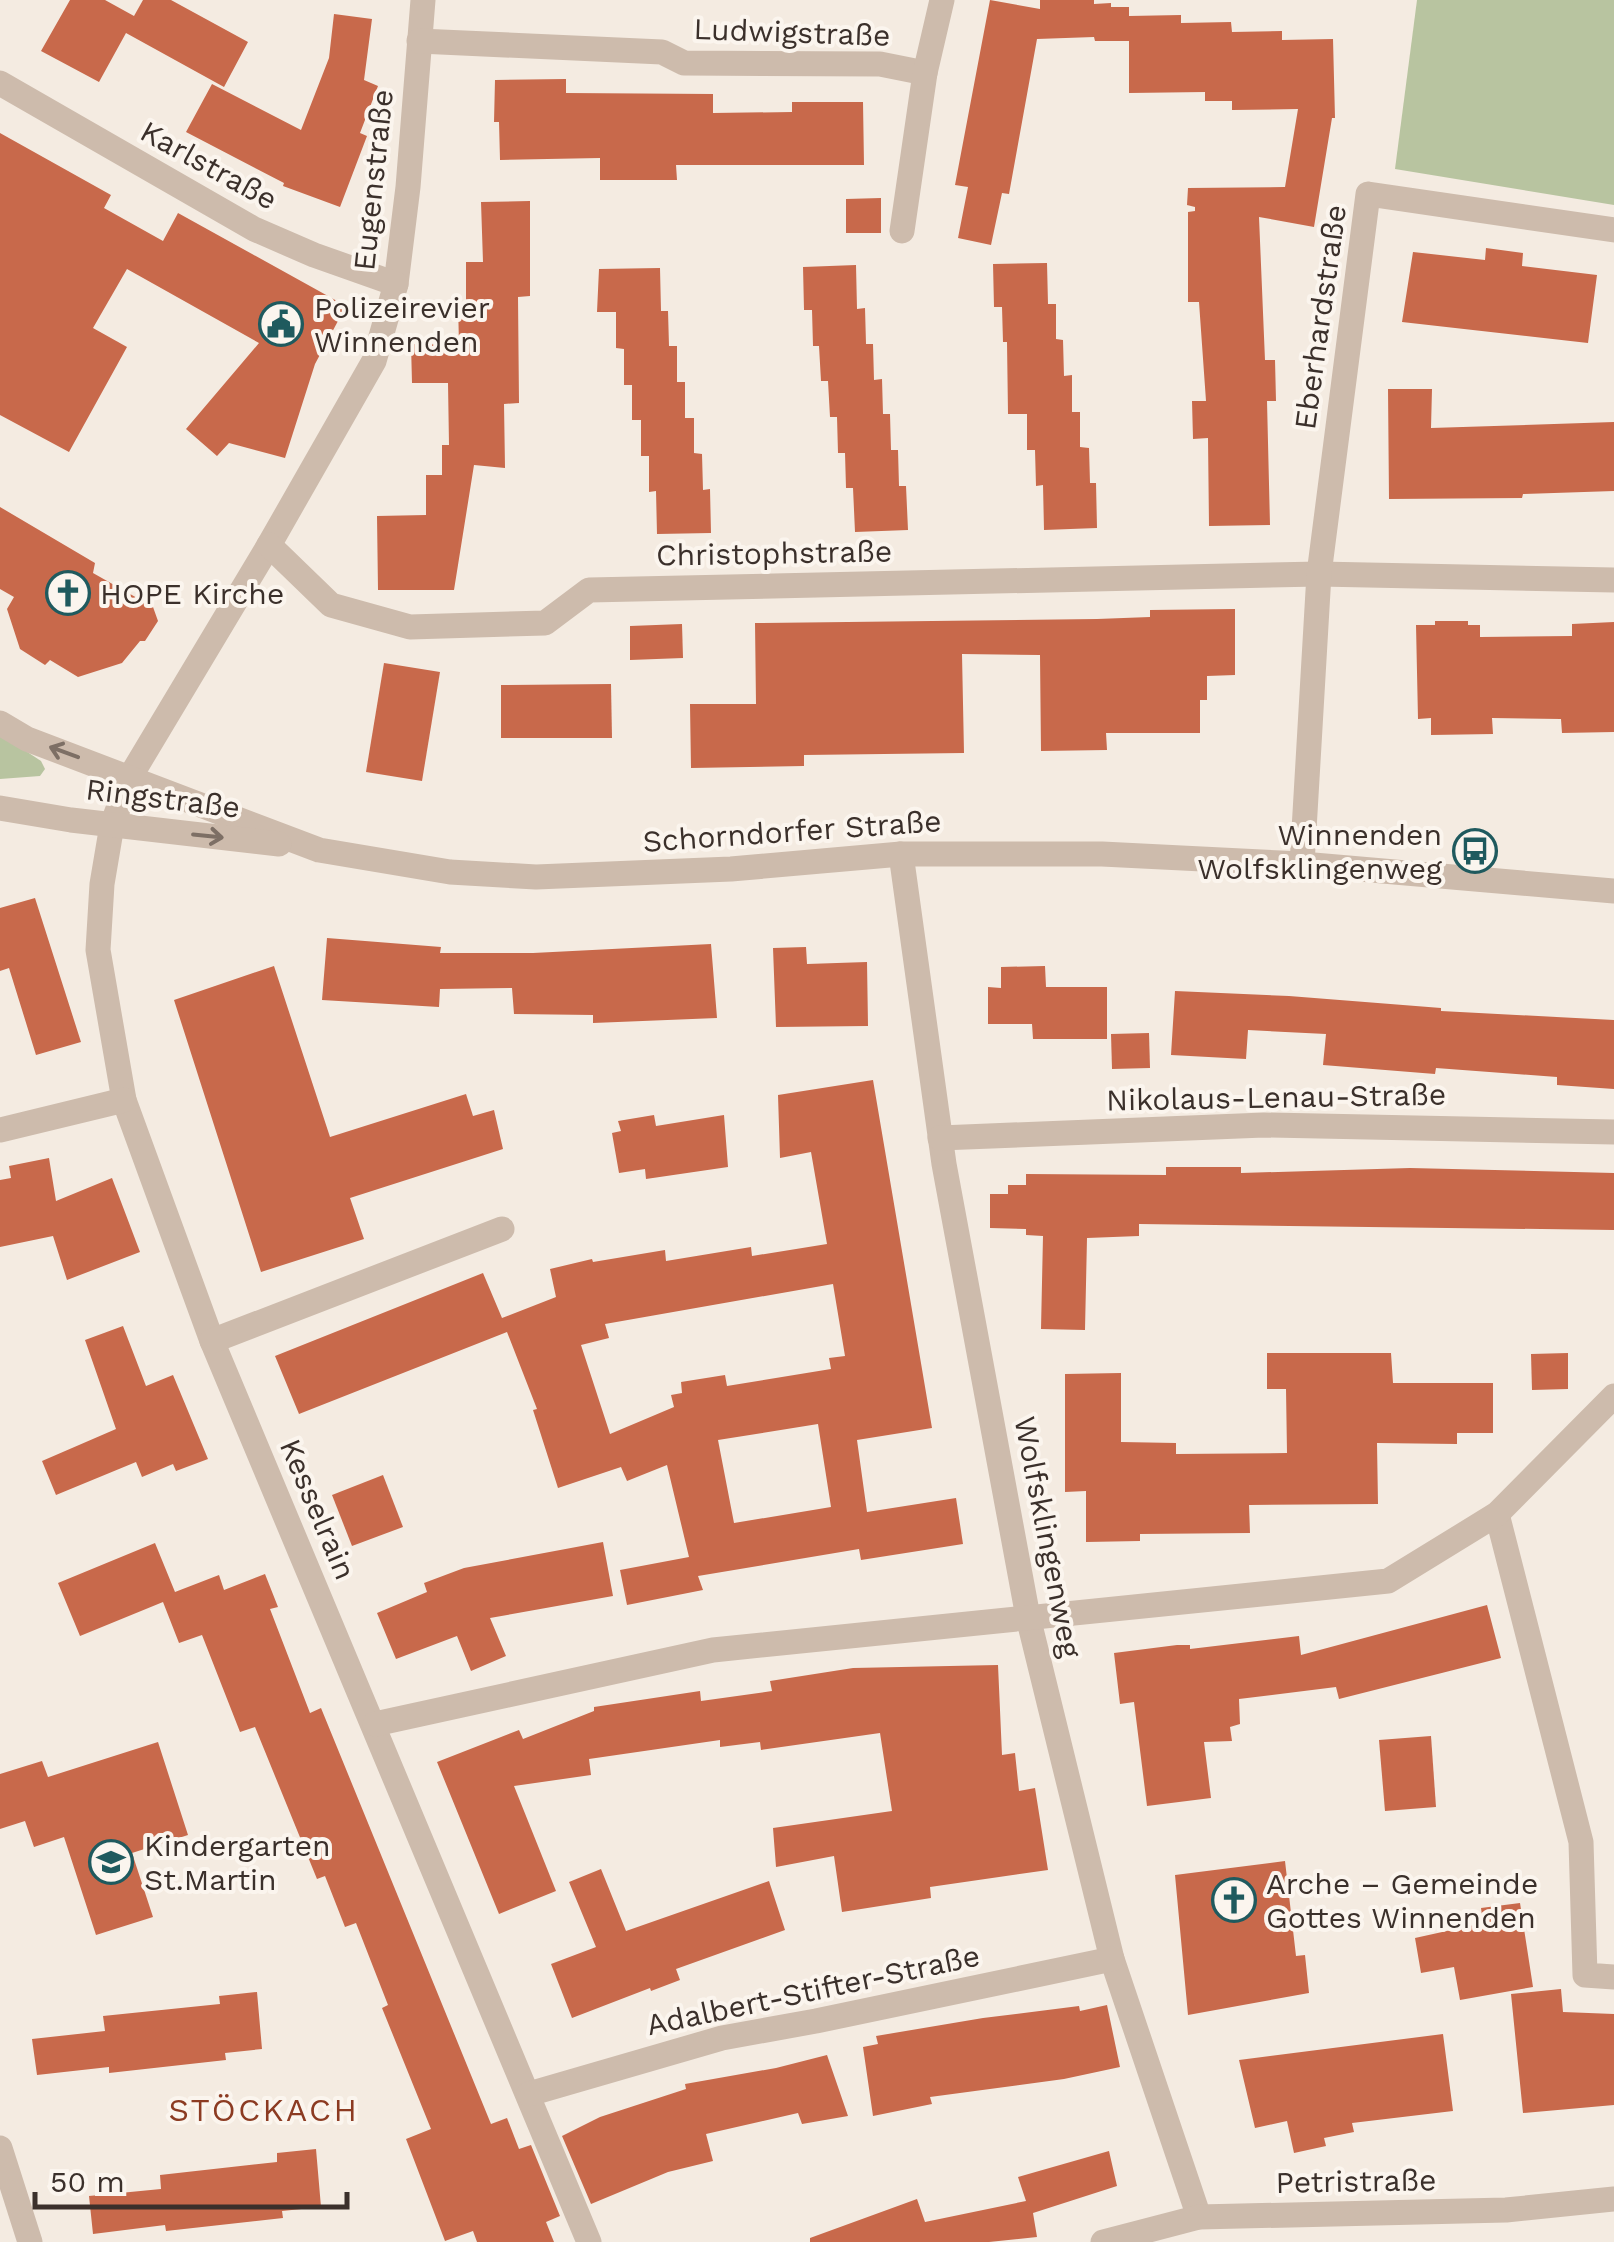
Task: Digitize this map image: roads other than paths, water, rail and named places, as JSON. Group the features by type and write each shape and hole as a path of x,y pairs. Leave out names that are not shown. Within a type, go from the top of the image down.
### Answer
{"street":[{"name":"Eugenstraße","path":"130,777 374,361 396,284 408,187 422,0"},
{"name":"Ludwigstraße","path":"902,232 925,73 942,0"},
{"name":"Ludwigstraße","path":"419,41 662,52 684,63 880,64 925,73"},
{"name":"Karlstraße","path":"0,83 254,229 314,256 396,284"},
{"name":"Eberhardstraße","path":"1302,864 1319,574 1368,194 1614,230"},
{"name":"Christophstraße","path":"269,545 331,605 410,627 545,623 589,590 1319,574"},
{"path":"1319,574 1614,580"},
{"name":"Schorndorfer Straße","path":"0,722 28,739 319,850 450,872 536,878 731,869 901,854 1102,854 1302,864 1614,892"},
{"name":"Kesselrain","path":"130,777 112,825 102,884 98,950 124,1100 212,1342 589,2242"},
{"name":"Ringstraße","path":"0,808 319,850"},
{"name":"Wolfsklingenweg","path":"901,854 940,1138 1028,1617 1112,1959 1198,2217"},
{"path":"0,1130 124,1100"},
{"name":"Nikolaus-Lenau-Straße","path":"940,1138 1264,1125 1614,1132"},
{"path":"212,1342 502,1229"},
{"path":"375,1724 713,1650 1388,1581 1497,1514 1614,1396"},
{"path":"1497,1514 1581,1842 1586,1976 1614,1977"},
{"name":"Adalbert-Stifter-Straße","path":"529,2094 722,2038 1112,1959"},
{"path":"0,2148 30,2242"},
{"name":"Petristraße","path":"1103,2242 1198,2217 1506,2210 1614,2199"}],"place":[{"name":"Polizeirevier Winnenden","path":"281,324"},
{"name":"HOPE Kirche","path":"68,593"},
{"name":"Winnenden Wolfsklingenweg","path":"1475,851"},
{"name":"Kindergarten St.Martin","path":"111,1862"},
{"name":"Arche – Gemeinde Gottes Winnenden","path":"1234,1900"}],"district":[{"name":"STÖCKACH","path":"264,2110"}]}
